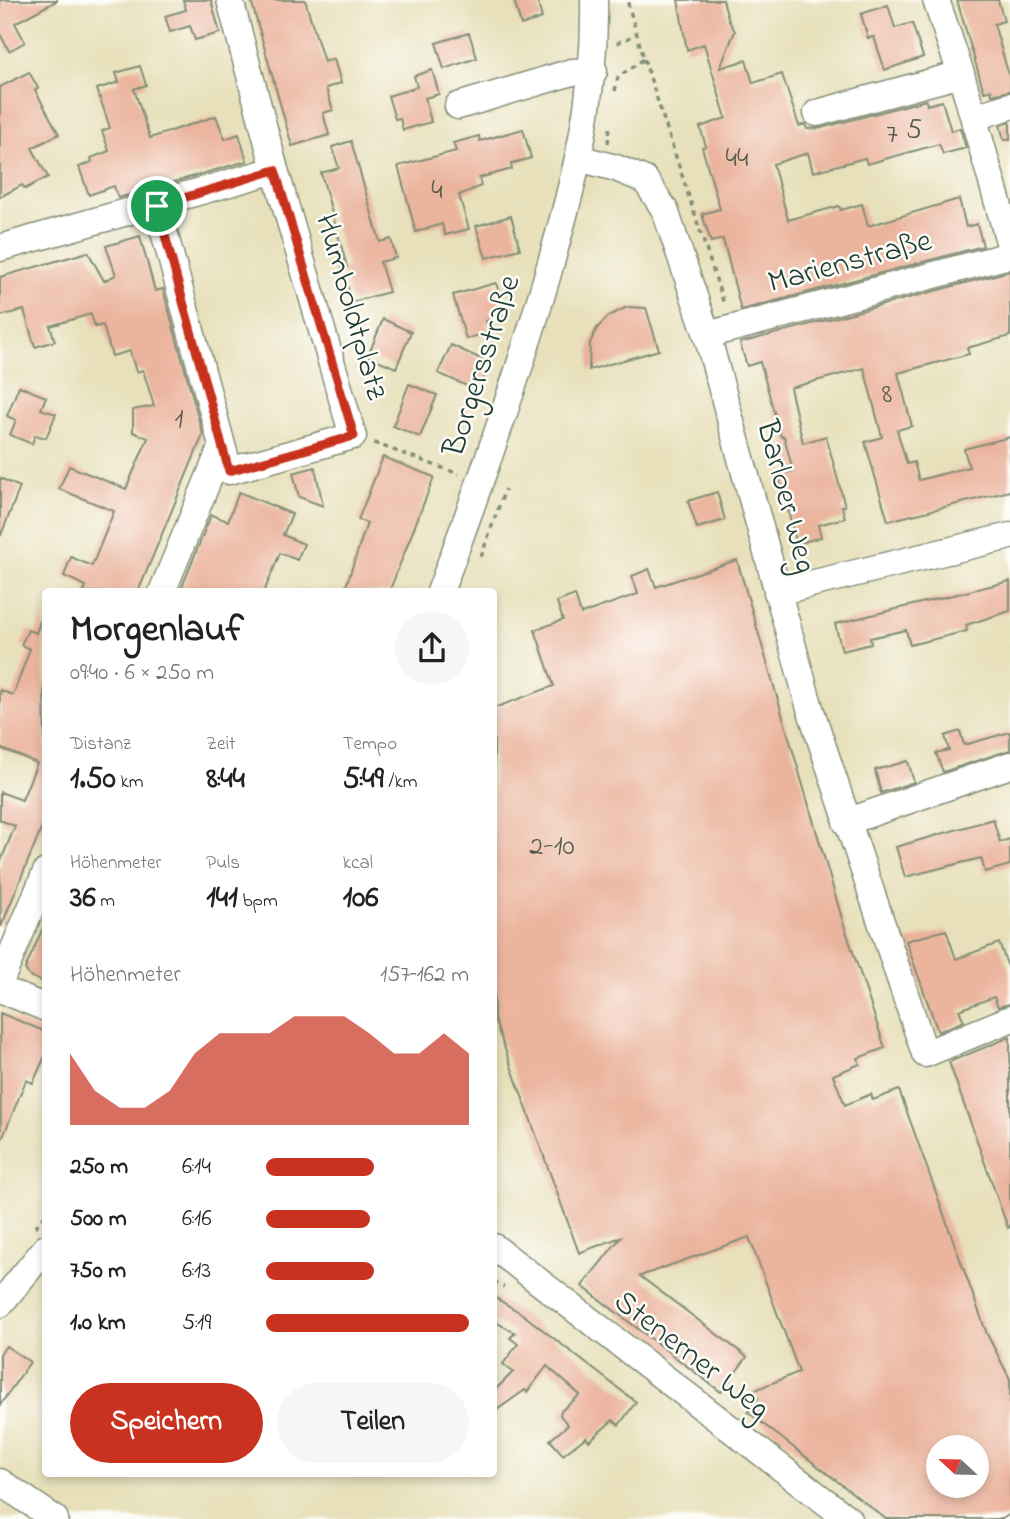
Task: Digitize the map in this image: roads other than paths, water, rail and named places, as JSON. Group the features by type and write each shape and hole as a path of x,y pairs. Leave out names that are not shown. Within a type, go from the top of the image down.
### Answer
{"street":[{"name":"Humboldtplatz","path":"157,206 229,471 354,436 275,170 230,0"},
{"path":"578,158 594,71 594,0"},
{"path":"936,0 974,117 1010,245"},
{"path":"458,106 572,72 594,71"},
{"path":"817,113 961,74"},
{"path":"974,117 1010,106"},
{"name":"Barloer Weg","path":"578,158 645,180 656,193 673,232 707,335 777,592 846,822 925,1054 1010,1019"},
{"name":"Borgersstraße","path":"441,588 520,369 578,158"},
{"path":"0,248 157,206 275,170"},
{"name":"Marienstraße","path":"707,335 1010,255"},
{"path":"164,588 222,446"},
{"path":"777,592 1010,536"},
{"path":"846,822 1010,765"},
{"path":"0,982 42,882"},
{"path":"0,989 42,1006"},
{"name":"Stenerner Weg","path":"497,1249 848,1519"},
{"path":"0,1304 42,1253"},
{"path":"0,1482 55,1519"}]}
